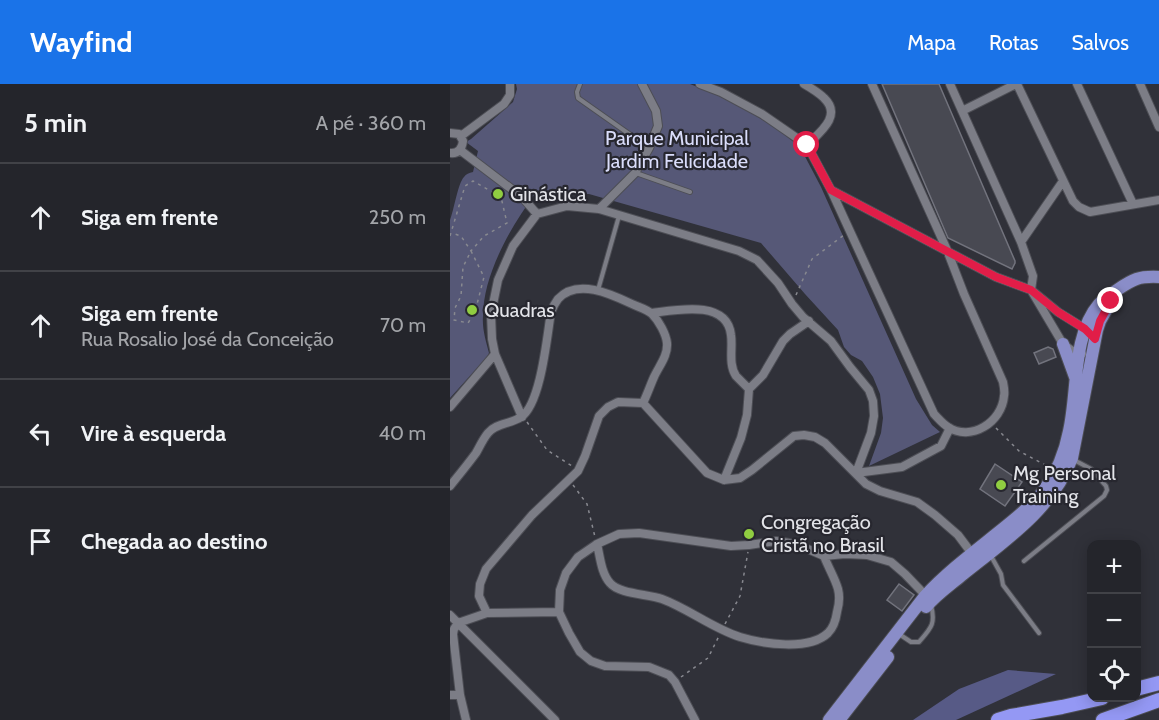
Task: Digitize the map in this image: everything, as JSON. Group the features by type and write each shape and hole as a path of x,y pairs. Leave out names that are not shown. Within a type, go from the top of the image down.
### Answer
{"highway":[{"path":"1141,688 1159,683"},
{"path":"1103,720 1159,699"},
{"path":"998,720 1087,701"}],"main road":[{"path":"975,557 989,553 1035,515 1049,499 1068,470 1069,432 1079,353 1090,317 1104,300 1120,288 1138,278 1159,277"},
{"path":"829,720 928,599 936,584 975,557 1024,511 1043,491 1067,456 1100,321 1120,288"},
{"path":"1063,344 1076,382"},
{"path":"839,720 900,634"}],"street":[{"path":"460,136 504,104 510,95 510,84"},
{"path":"599,208 635,173 658,126 656,111 642,84"},
{"path":"700,84 719,88 807,145 831,190 934,414 950,428 973,432 991,424 1001,408 1004,396 1003,382 947,250 872,84"},
{"path":"804,84 826,99 831,116 828,124 807,145"},
{"path":"950,84 1021,242 1033,276 1031,290 1063,344 1092,357"},
{"path":"962,111 1016,84 1073,201 1084,211 1090,212 1159,200"},
{"path":"1077,84 1133,204"},
{"path":"1140,84 1159,127"},
{"path":"450,133 456,133 463,141 457,153 450,153"},
{"path":"460,150 522,197 537,214"},
{"path":"1021,242 1063,181"},
{"path":"831,190 996,277 1031,290 1058,312 1085,329 1095,339"},
{"path":"522,417 495,354 492,339 491,314 498,280 513,246 537,214 567,206 599,208 739,251 756,260 778,283 792,304 831,341 869,390 873,401 874,416 871,432 856,473"},
{"path":"450,486 488,433 493,428 522,417 533,402 551,312 556,301 563,294 574,290 589,289 621,298 652,313 667,340 667,349 644,403"},
{"path":"652,313 694,308 714,312 726,320 730,329 732,364 735,374 749,389"},
{"path":"724,480 741,438 747,415 749,389 763,375 783,341 809,321"},
{"path":"450,407 495,354"},
{"path":"487,613 479,596 480,584 486,569 532,515 578,471 599,416 608,407 618,402 644,403 707,473 724,480 740,478 794,436 815,437 825,443 866,484 880,491 917,502 926,508 958,535 975,557"},
{"path":"856,473 902,467 940,446 950,428"},
{"path":"695,720 669,675 649,668 605,666 591,661 580,652 569,633 559,612 560,590 566,573 578,557 597,544 619,534 639,533 730,546 776,541 803,547 824,556 867,555 891,562 928,599"},
{"path":"597,544 602,568 610,583 619,589 661,598 739,637 766,643 803,644 819,639 830,632 836,619 839,603 838,589 824,556"},
{"path":"466,720 460,694 453,634 458,623 487,613 559,612"},
{"path":"450,615 555,720"},
{"path":"450,695 460,694"}],"lane":[{"path":"580,84 577,92 578,98 649,148"},
{"path":"635,173 690,192"},
{"path":"598,291 620,214"},
{"path":"1024,561 1104,496 1107,490 1093,470 1067,456"},
{"path":"989,553 997,564 1003,585 1039,633"},
{"path":"900,634 911,642 919,642 932,627 934,615 928,599"}],"path":[{"path":"450,236 465,186 472,181 501,197 507,223 484,236 471,251 463,267 462,296 455,308 454,320 468,323 475,312 484,278 471,251 461,236 452,233"},
{"path":"792,304 812,259 850,231"},
{"path":"522,417 547,450 578,471"},
{"path":"991,424 1019,451 1057,470"},
{"path":"569,479 587,504 597,544"},
{"path":"675,682 708,658 740,596 749,545"}],"green space":[{"name":"Parque Municipal Jardim Felicidade","path":"516,84 690,84 732,101 776,128 800,147 821,187 916,399 932,425 940,432 869,466 881,433 883,418 880,394 873,377 862,361 851,355 844,347 838,330 761,243 589,194 535,194 526,207 500,252 488,284 484,300 483,321 489,353 450,398 450,220 462,180 473,172 478,151 466,142 513,102 517,89"}],"shaded area":[{"path":"1008,670 1056,674 956,720 913,720 959,689"}],"building":[{"path":"882,84 939,84 1015,261 1012,269 948,238"},
{"path":"1048,347 1053,349 1056,357 1039,364 1034,353"},
{"name":"Mg Personal Training","path":"995,464 1022,482 1005,506 980,489"},
{"path":"899,584 914,595 902,611 887,600"}],"place":[{"name":"Ginástica","path":"498,194"},
{"name":"Quadras","path":"472,310"},
{"name":"Mg Personal Training","path":"1001,485"},
{"name":"Congregação Cristã no Brasil","path":"749,534"}],"route":[{"path":"807,145 831,190 996,277 1031,290 1058,312 1091,333 1095,339 1100,321 1111,301"}]}
